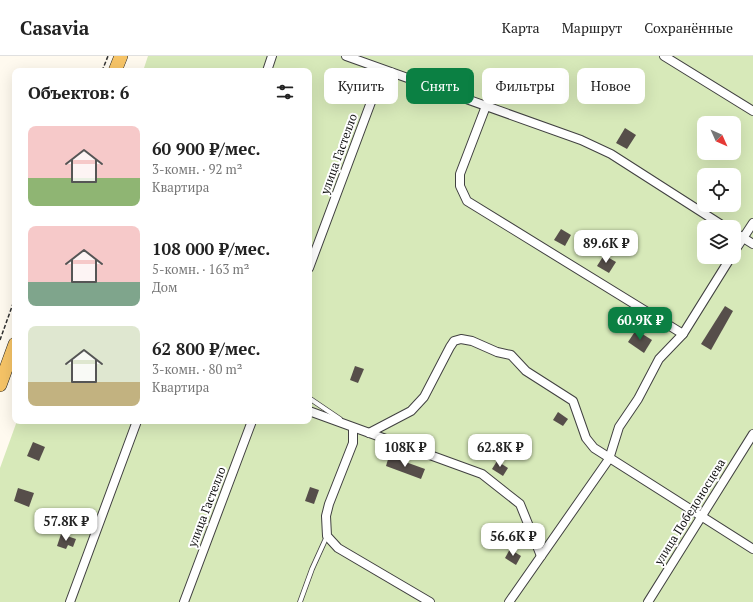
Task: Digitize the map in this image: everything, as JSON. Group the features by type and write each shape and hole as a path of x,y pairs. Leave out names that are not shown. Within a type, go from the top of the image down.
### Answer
{"main road":[{"path":"116,68 121,56"},
{"path":"0,385 12,352"}],"street":[{"path":"268,68 272,56"},
{"path":"346,56 378,68"},
{"path":"664,56 753,111"},
{"path":"398,75 581,140 605,151 715,220"},
{"name":"улица Гастелло","path":"312,260 370,104"},
{"path":"486,106 460,174 460,186 467,201 683,334"},
{"path":"741,241 753,224"},
{"path":"743,238 753,244"},
{"path":"509,602 609,459 619,427 638,399 659,359 683,334 727,264"},
{"path":"369,433 411,411 424,397 454,341 461,339 472,341 497,352 511,355 526,371 573,401 586,438 594,448 609,459 753,549"},
{"path":"312,412 482,474 520,504 541,556"},
{"path":"70,602 136,424"},
{"name":"улица Гастелло","path":"184,602 251,424"},
{"path":"354,428 353,443 329,504 326,516 327,536 338,548 430,602"},
{"name":"улица Победоносцева","path":"648,602 753,434"}],"lane":[{"path":"312,400 354,428"},
{"path":"300,602 327,536"}],"path":[{"path":"103,68 108,56"},
{"path":"0,340 12,306"}],"green space":[{"path":"148,56 753,56 753,602 0,602 0,468 16,424 312,424 312,68 144,68"}],"building":[{"path":"625,128 636,135 627,149 616,143"},
{"path":"561,229 571,235 565,246 554,240"},
{"path":"604,255 616,262 609,273 597,266"},
{"path":"725,306 733,311 711,350 701,344"},
{"path":"636,330 652,340 644,353 628,342"},
{"path":"355,366 364,369 358,383 350,380"},
{"path":"558,412 568,419 563,426 553,420"},
{"path":"33,442 45,447 39,461 27,456"},
{"path":"389,456 425,469 421,479 386,466"},
{"path":"497,461 508,468 503,476 492,469"},
{"path":"310,487 319,490 314,504 305,501"},
{"path":"18,488 34,493 29,507 14,501"},
{"path":"61,534 76,539 73,547 68,545 66,549 57,546"},
{"path":"510,549 521,556 516,565 505,558"}]}
